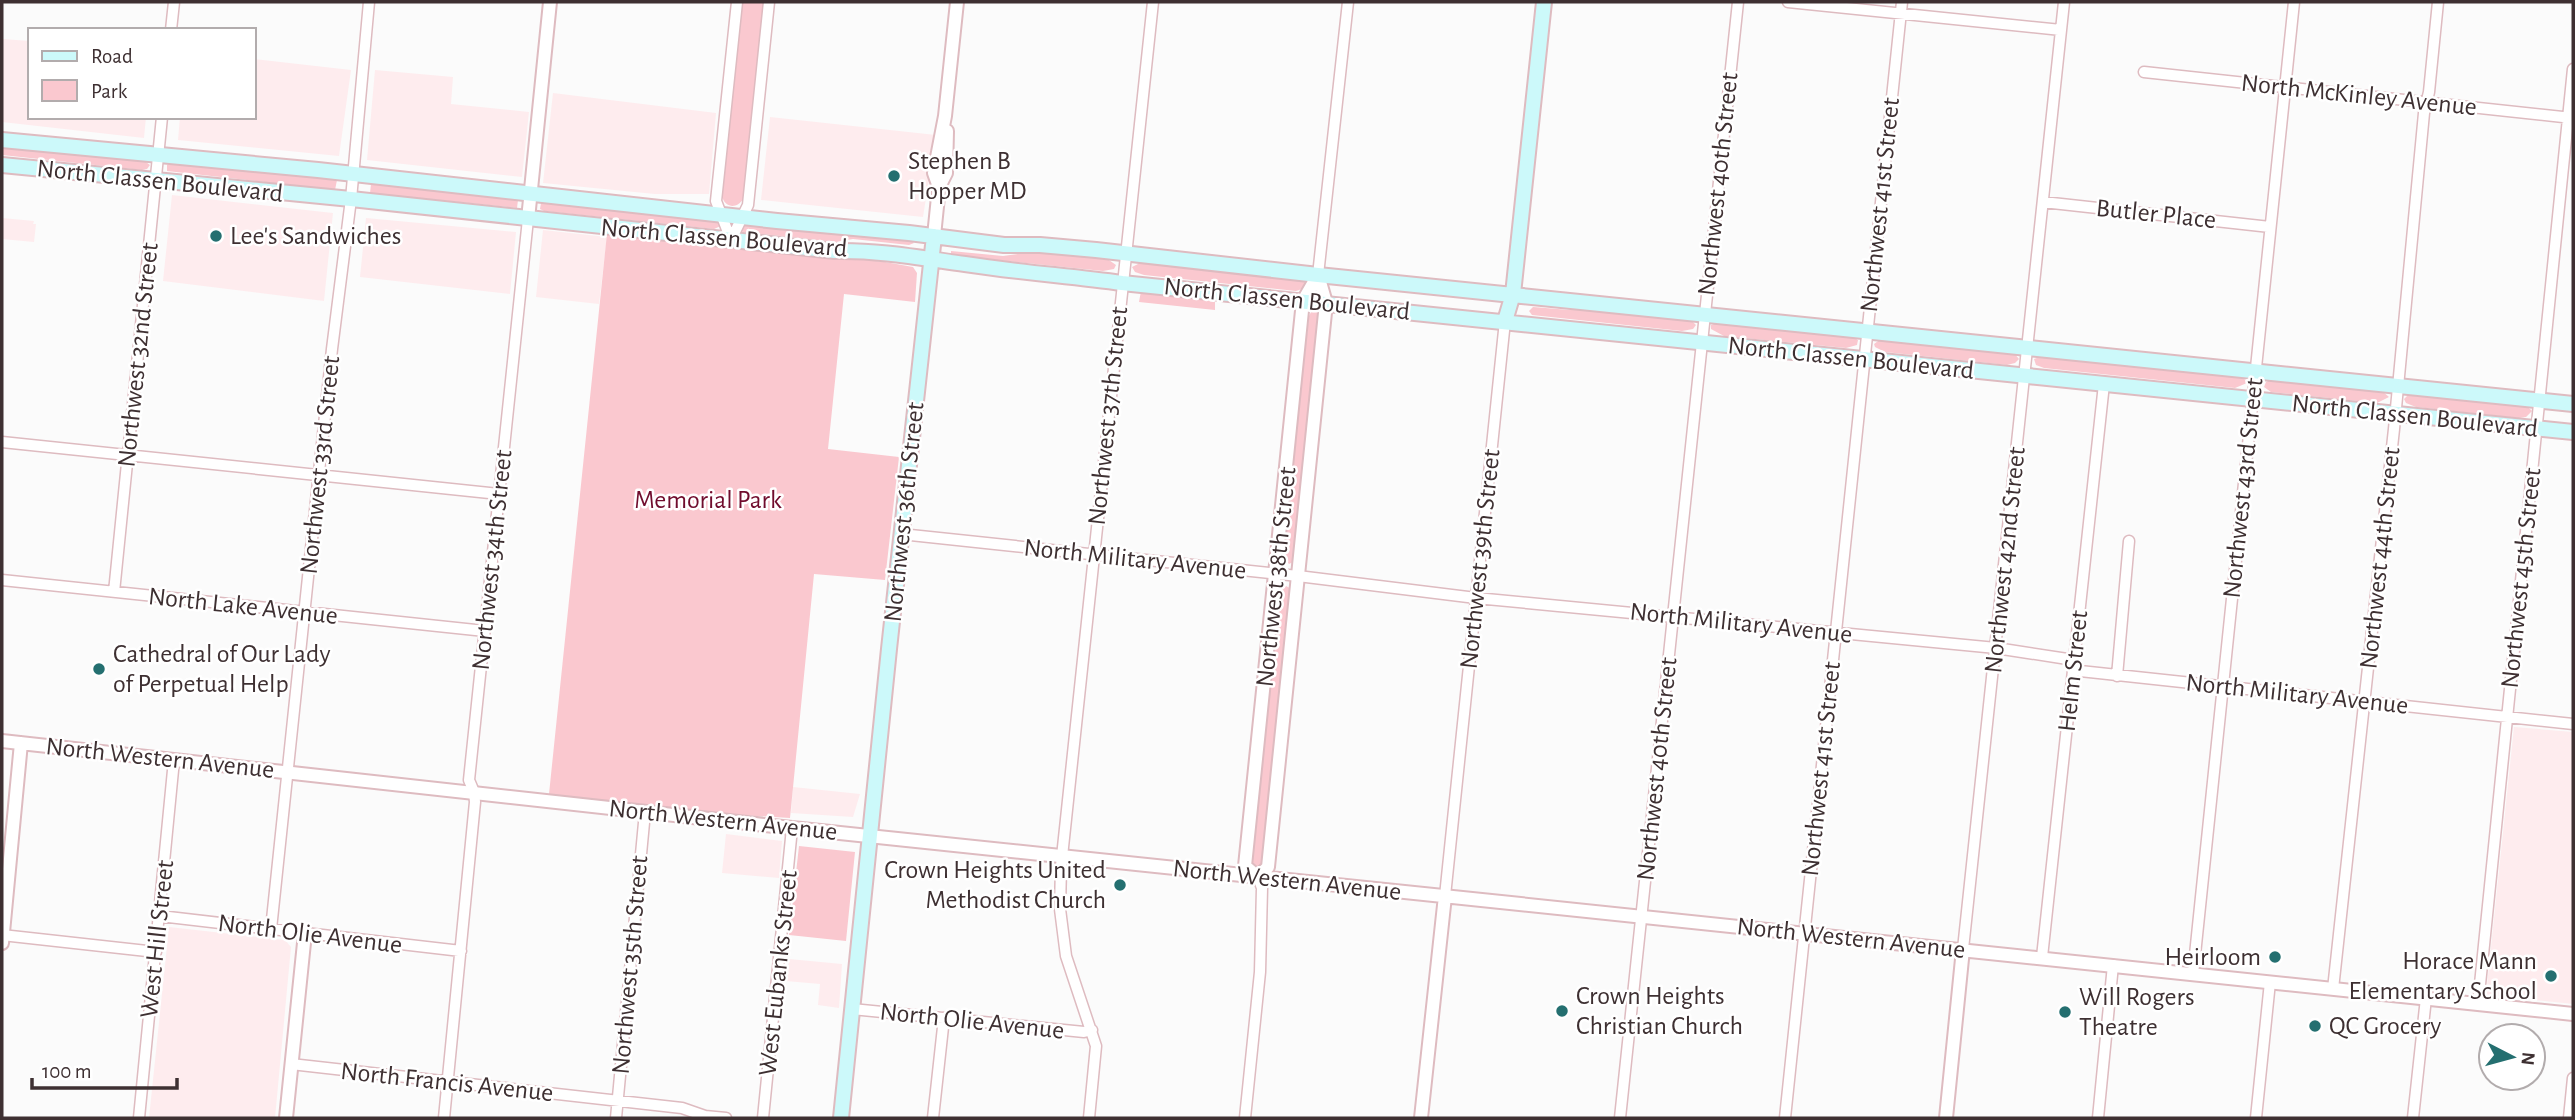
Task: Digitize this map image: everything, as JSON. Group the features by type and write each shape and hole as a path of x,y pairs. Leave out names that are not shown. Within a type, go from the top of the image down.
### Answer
{"main road":[{"name":"Northwest 39th Street","path":"1505,321 1513,295 1544,2"},
{"name":"North Classen Boulevard","path":"2,140 353,174 1004,245 1040,244 2573,404"},
{"name":"North Classen Boulevard","path":"2,165 835,251 859,250 1122,283 2573,432"},
{"name":"Northwest 36th Street","path":"852,1009 934,236"},
{"path":"841,1118 852,1009"}],"street":[{"path":"171,28 174,2"},
{"name":"Northwest 33rd Street","path":"271,929 351,199 369,2"},
{"name":"Northwest 34th Street","path":"444,1118 474,792 469,780 550,2"},
{"path":"730,240 716,196 737,2"},
{"path":"730,240 748,205 769,2"},
{"name":"Northwest 36th Street","path":"934,236 939,187 934,173 945,116 957,2"},
{"name":"Northwest 37th Street","path":"1089,1118 1096,1052 1092,1030 1066,956 1060,891 1153,2"},
{"name":"Northwest 38th Street","path":"1258,877 1268,867 1298,576 1326,303 1318,275 1348,2"},
{"name":"Northwest 40th Street","path":"1620,1118 1738,2"},
{"path":"1788,2 2061,30"},
{"name":"Northwest 41st Street","path":"1785,1118 1902,2"},
{"name":"Northwest 42nd Street","path":"1946,1118 2064,2"},
{"name":"Northwest 43rd Street","path":"2193,974 2294,2"},
{"name":"Northwest 44th Street","path":"2333,989 2438,2"},
{"name":"Northwest 45th Street","path":"2478,1004 2535,428 2571,118 2573,69"},
{"name":"North McKinley Avenue","path":"2144,72 2571,118"},
{"name":"Northwest 32nd Street","path":"114,592 162,119"},
{"name":"Butler Place","path":"2043,202 2270,227"},
{"name":"Northwest 38th Street","path":"1245,1118 1260,972 1262,888 1258,877 1245,866 1303,301 1318,275"},
{"name":"Northwest 39th Street","path":"1420,1118 1505,321"},
{"name":"Helm Street","path":"2042,957 2104,384"},
{"path":"2,442 499,494"},
{"name":"North Military Avenue","path":"901,534 1298,576 1476,598 1996,648 2074,660 2080,671 2117,676 2573,724"},
{"path":"2117,676 2129,541"},
{"name":"North Lake Avenue","path":"2,580 485,631"},
{"name":"North Western Avenue","path":"2,741 792,828 2573,1014"},
{"path":"2,943 21,743"},
{"name":"West Hill Street","path":"139,1118 174,760"},
{"name":"Northwest 35th Street","path":"615,1118 645,811"},
{"name":"West Eubanks Street","path":"763,1118 792,828"},
{"name":"North Olie Avenue","path":"160,916 461,951"},
{"path":"286,1118 305,933"},
{"path":"2,935 156,952"},
{"path":"2098,1118 2113,965"},
{"path":"2256,1118 2270,982"},
{"path":"2413,1118 2426,998"},
{"name":"North Olie Avenue","path":"852,1009 1084,1032 1092,1030"},
{"path":"933,1118 944,1018"},
{"name":"North Francis Avenue","path":"291,1064 682,1108 705,1116 726,1118"},
{"path":"2570,1118 2573,1078"}],"shaded area":[{"path":"2,39 28,41 28,119 146,119 144,138 2,122"},
{"path":"256,59 351,70 339,156 178,140 180,119 256,119"},
{"path":"375,70 453,77 451,104 529,112 522,177 367,160"},
{"path":"553,93 716,113 709,194 655,194 543,183"},
{"path":"770,117 936,135 923,217 761,200"},
{"path":"172,195 333,213 324,301 163,281"},
{"path":"2,218 34,221 34,242 2,239"},
{"path":"366,218 516,232 510,294 360,277"},
{"path":"543,230 607,237 599,304 536,297"},
{"path":"2514,727 2573,732 2573,1004 2486,995"},
{"path":"793,787 860,794 853,817 791,813"},
{"path":"726,834 782,841 779,878 722,873"},
{"path":"169,927 285,940 291,947 275,1118 149,1118"},
{"path":"789,959 842,964 839,1008 818,1005 820,984 786,981"}],"green space":[{"path":"742,2 764,2 743,199 732,206 722,197"},
{"path":"2,146 143,160 150,165 142,170 2,155"},
{"path":"174,163 337,180 335,190 167,171 167,165"},
{"path":"371,184 513,199 518,200 517,208 370,193"},
{"path":"541,203 721,221 723,225 714,229 540,209"},
{"path":"742,224 911,240 914,243 909,245 853,239 836,242 743,232 740,231"},
{"name":"Memorial Park","path":"607,234 885,262 913,267 917,273 915,302 844,294 828,449 899,457 885,580 814,574 790,818 726,814 549,794 606,243"},
{"path":"951,251 1003,256 1039,251 1106,258 1116,265 1114,269 1103,271 968,257 951,254"},
{"path":"1142,262 1303,280 1306,284 1305,288 1296,291 1144,275 1135,272 1132,267"},
{"path":"1141,291 1215,299 1215,310 1139,302"},
{"path":"1533,307 1570,310 1583,307 1690,319 1696,325 1693,329 1682,331 1532,315 1529,311"},
{"path":"1316,310 1321,314 1295,561 1289,564 1283,557 1309,316"},
{"path":"1720,322 1849,335 1858,340 1857,345 1846,348 1724,336 1711,329 1711,325"},
{"path":"1881,339 2014,353 2019,359 2007,365 1885,352 1874,344"},
{"path":"2045,355 2243,377 2247,383 2235,388 2036,365 2034,359"},
{"path":"2273,379 2382,391 2389,397 2377,403 2271,392 2264,387 2266,382"},
{"path":"2415,394 2526,405 2532,411 2526,417 2519,418 2416,407 2406,403 2404,399 2407,396"},
{"path":"1286,586 1293,590 1264,864 1260,869 1255,869 1251,863 1280,591"},
{"path":"799,846 855,852 846,941 789,935"}],"place":[{"name":"Stephen B Hopper MD","path":"894,176"},
{"name":"Lee's Sandwiches","path":"216,236"},
{"name":"Cathedral of Our Lady of Perpetual Help","path":"99,669"},
{"name":"Crown Heights United Methodist Church","path":"1120,885"},
{"name":"Heirloom","path":"2275,957"},
{"name":"Horace Mann Elementary School","path":"2551,976"},
{"name":"Crown Heights Christian Church","path":"1562,1011"},
{"name":"Will Rogers Theatre","path":"2065,1012"},
{"name":"QC Grocery","path":"2315,1026"}]}
